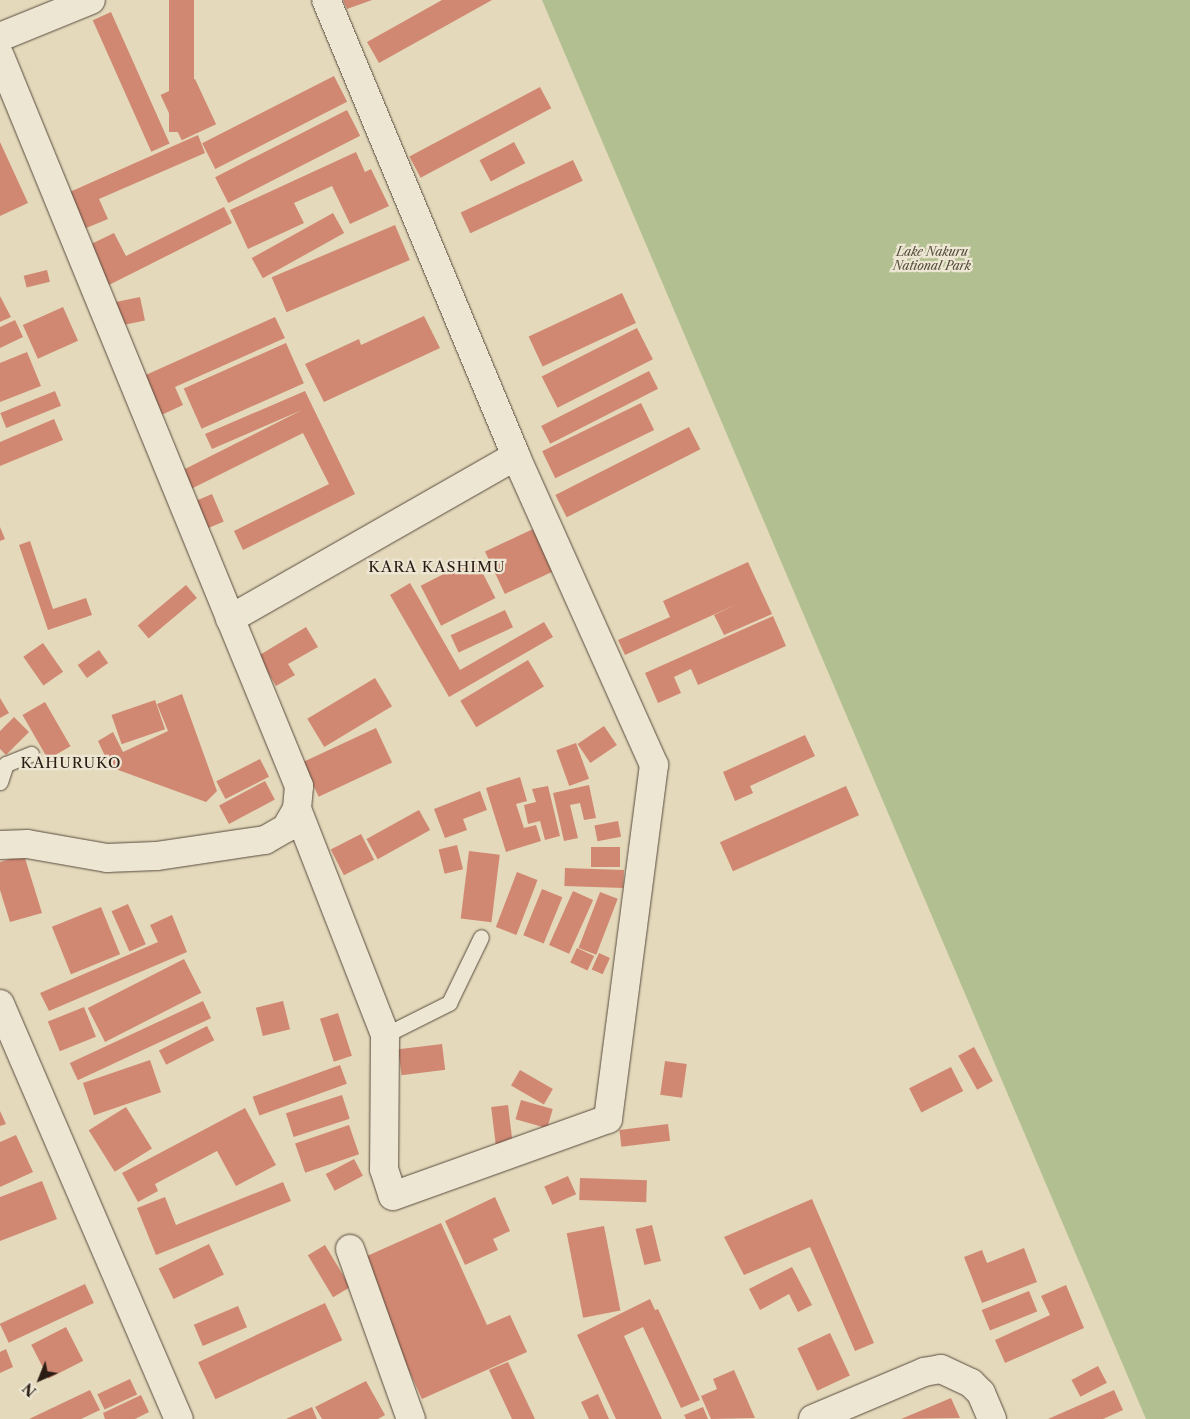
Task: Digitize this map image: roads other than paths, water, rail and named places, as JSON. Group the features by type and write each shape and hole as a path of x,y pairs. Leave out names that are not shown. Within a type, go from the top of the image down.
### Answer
{"street":[{"path":"0,36 91,0"},
{"path":"0,56 298,786 297,809 385,1035 384,1169 393,1196 608,1119 654,765 516,456 326,0"},
{"path":"230,619 516,456"},
{"path":"0,845 27,844 107,858 156,856 265,840 286,828 297,809"},
{"path":"0,1004 178,1419"},
{"path":"350,1249 411,1419"},
{"path":"813,1419 924,1372 941,1369 971,1382 981,1393 992,1419"}],"lane":[{"path":"0,782 6,764 31,754"},
{"path":"385,1035 449,1003 481,937"}],"district":[{"name":"KARA KASHIMU","path":"437,567"},
{"name":"KAHURUKO","path":"71,763"}],"park label":[{"name":"Lake Nakuru National Park","path":"932,259"}]}
